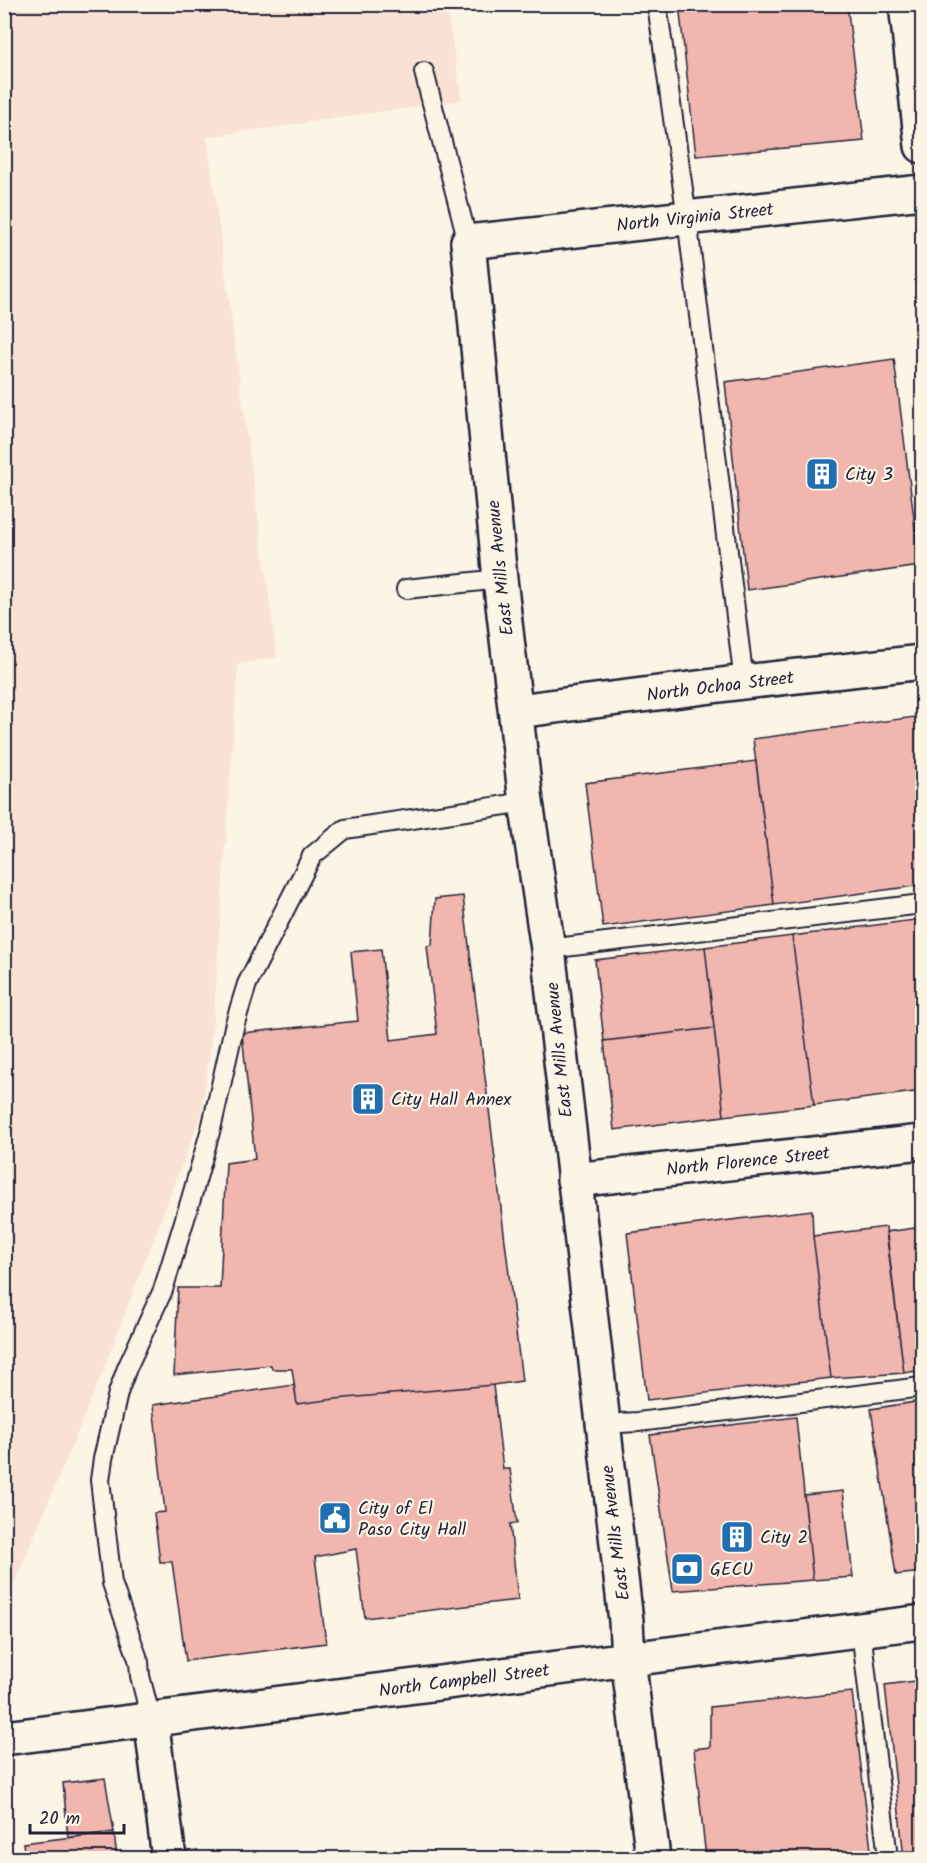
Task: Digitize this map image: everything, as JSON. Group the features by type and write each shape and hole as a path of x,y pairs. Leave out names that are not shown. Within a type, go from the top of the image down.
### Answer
{"street":[{"path":"906,4 922,146"},
{"name":"North Virginia Street","path":"468,242 922,192"},
{"name":"East Mills Avenue","path":"468,242 501,579 526,802 548,949 626,1621 628,1659 653,1858"},
{"name":"North Ochoa Street","path":"517,711 922,662"},
{"name":"North Florence Street","path":"574,1180 922,1142"},
{"name":"North Campbell Street","path":"4,1738 922,1622"},
{"path":"151,1719 169,1858"}],"lane":[{"path":"657,4 687,218 744,682"},
{"path":"424,72 468,242"},
{"path":"406,589 501,579"},
{"path":"151,1719 140,1676 139,1662 112,1583 100,1480 118,1393 162,1290 212,1125 235,1023 248,984 312,856 345,829 526,802"},
{"path":"548,949 922,904"},
{"path":"602,1424 922,1387"},
{"path":"861,1630 888,1858"}],"shaded area":[{"path":"5,5 446,5 462,100 207,137 277,657 238,664 214,1014 202,1113 99,1381 5,1606"}],"building":[{"path":"679,4 847,4 864,141 696,156"},
{"name":"City 3","path":"894,359 920,566 747,590 725,382"},
{"path":"922,716 922,885 774,905 753,739"},
{"path":"756,761 774,905 603,927 585,783"},
{"name":"City Hall Annex","path":"463,896 522,1381 297,1404 292,1369 272,1369 271,1365 174,1375 178,1288 220,1288 226,1163 255,1159 242,1033 358,1021 351,952 381,949 391,1040 437,1034 427,946 432,945 435,899"},
{"path":"922,919 922,1091 814,1105 792,936"},
{"path":"792,936 814,1105 724,1116 705,947"},
{"path":"705,947 714,1028 604,1041 595,960"},
{"path":"714,1028 724,1116 614,1130 604,1041"},
{"path":"812,1210 813,1236 831,1378 647,1400 627,1233"},
{"path":"886,1227 904,1373 831,1378 813,1236"},
{"path":"922,1227 922,1370 904,1373 886,1232"},
{"name":"City of El Paso City Hall","path":"294,1385 297,1404 493,1385 503,1469 510,1469 517,1523 510,1524 518,1600 365,1618 356,1549 315,1557 326,1643 186,1661 172,1562 160,1562 154,1513 165,1512 153,1405"},
{"path":"922,1401 922,1572 896,1575 871,1409"},
{"name":"City 2","path":"796,1417 813,1580 673,1591 650,1435"},
{"path":"843,1491 853,1577 813,1580 804,1495"},
{"path":"922,1680 922,1858 904,1858 885,1685"},
{"path":"852,1692 872,1858 706,1858 694,1749 710,1747 710,1707"},
{"path":"105,1778 114,1832 68,1838 63,1783"},
{"path":"114,1832 117,1858 25,1858 23,1843"}],"place":[{"name":"City 3","path":"822,474"},
{"name":"City Hall Annex","path":"368,1099"},
{"name":"City of El Paso City Hall","path":"335,1518"},
{"name":"City 2","path":"737,1537"},
{"name":"GECU","path":"687,1569"}]}
